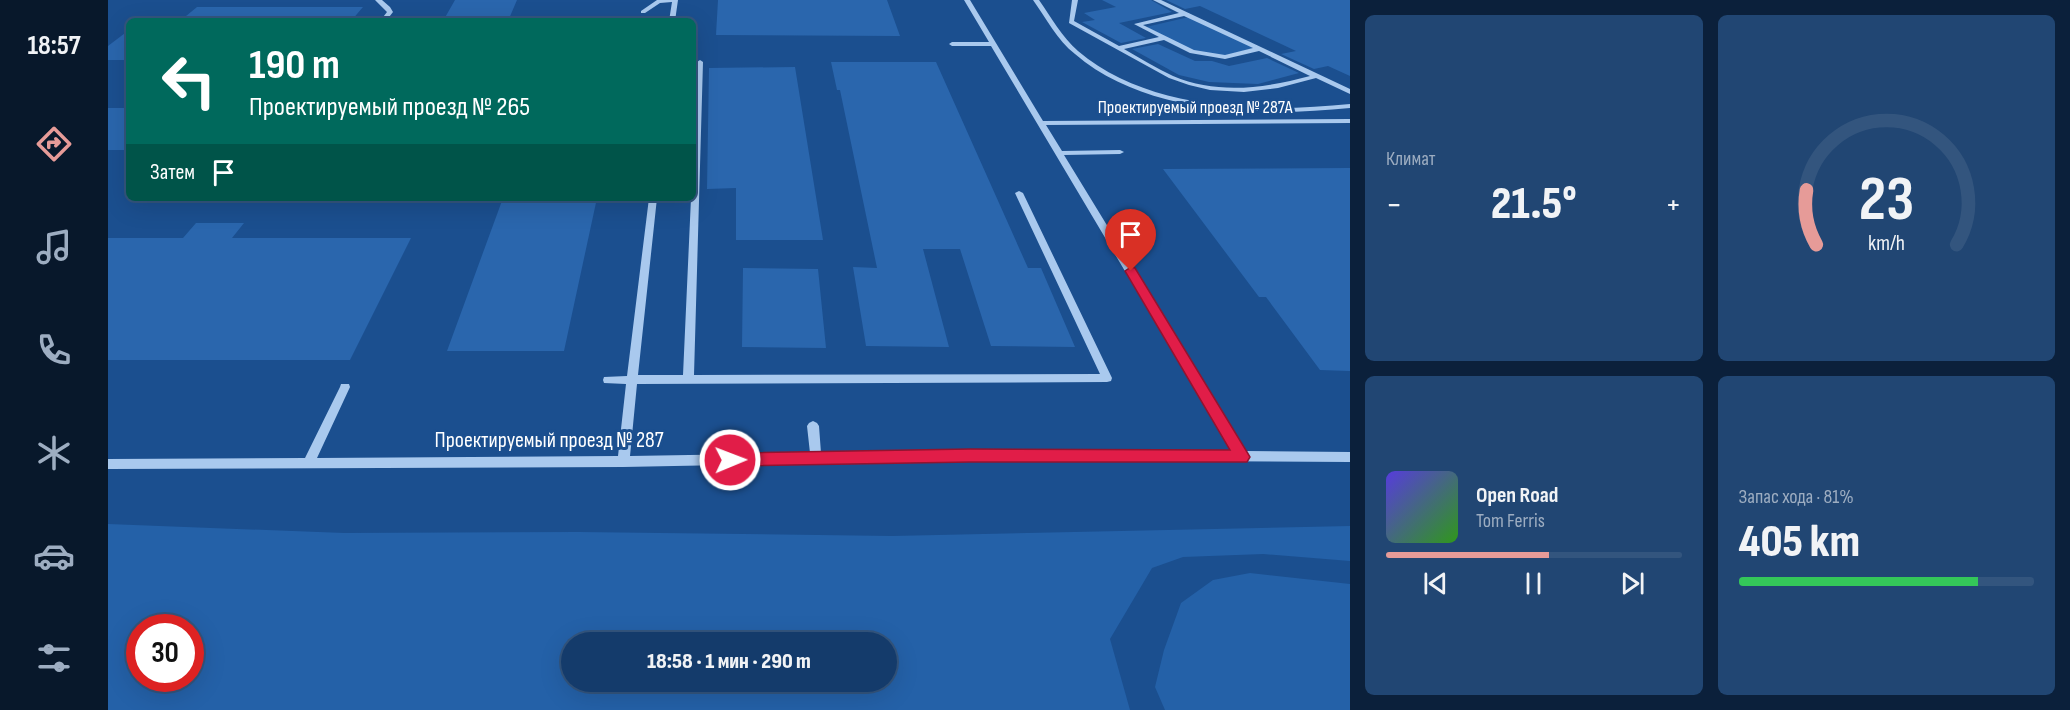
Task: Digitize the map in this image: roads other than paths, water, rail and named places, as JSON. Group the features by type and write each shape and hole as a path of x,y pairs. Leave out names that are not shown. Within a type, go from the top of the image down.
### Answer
{"street":[{"path":"378,0 390,12 385,18"},
{"path":"643,12 659,1 675,0 672,18"},
{"path":"967,0 1242,457"},
{"path":"1036,0 1079,56 1103,71 1144,90 1178,100 1228,107 1350,106"},
{"path":"1074,0 1071,22 1171,77 1212,89 1267,90 1317,76"},
{"path":"1156,0 1350,92"},
{"path":"1184,14 1137,24 1192,52 1225,57 1259,49"},
{"path":"1119,48 1164,38"},
{"path":"952,44 993,44"},
{"path":"696,168 700,62"},
{"name":"Проектируемый проезд № 287А","path":"1041,123 1350,121"},
{"path":"1059,153 1120,152"},
{"path":"608,380 1107,378 1019,193"},
{"path":"623,462 653,201"},
{"path":"688,379 695,201"},
{"path":"309,462 345,387"},
{"path":"813,426 816,458"},
{"name":"Проектируемый проезд № 287","path":"108,464 623,462 970,455 1350,457"}]}
